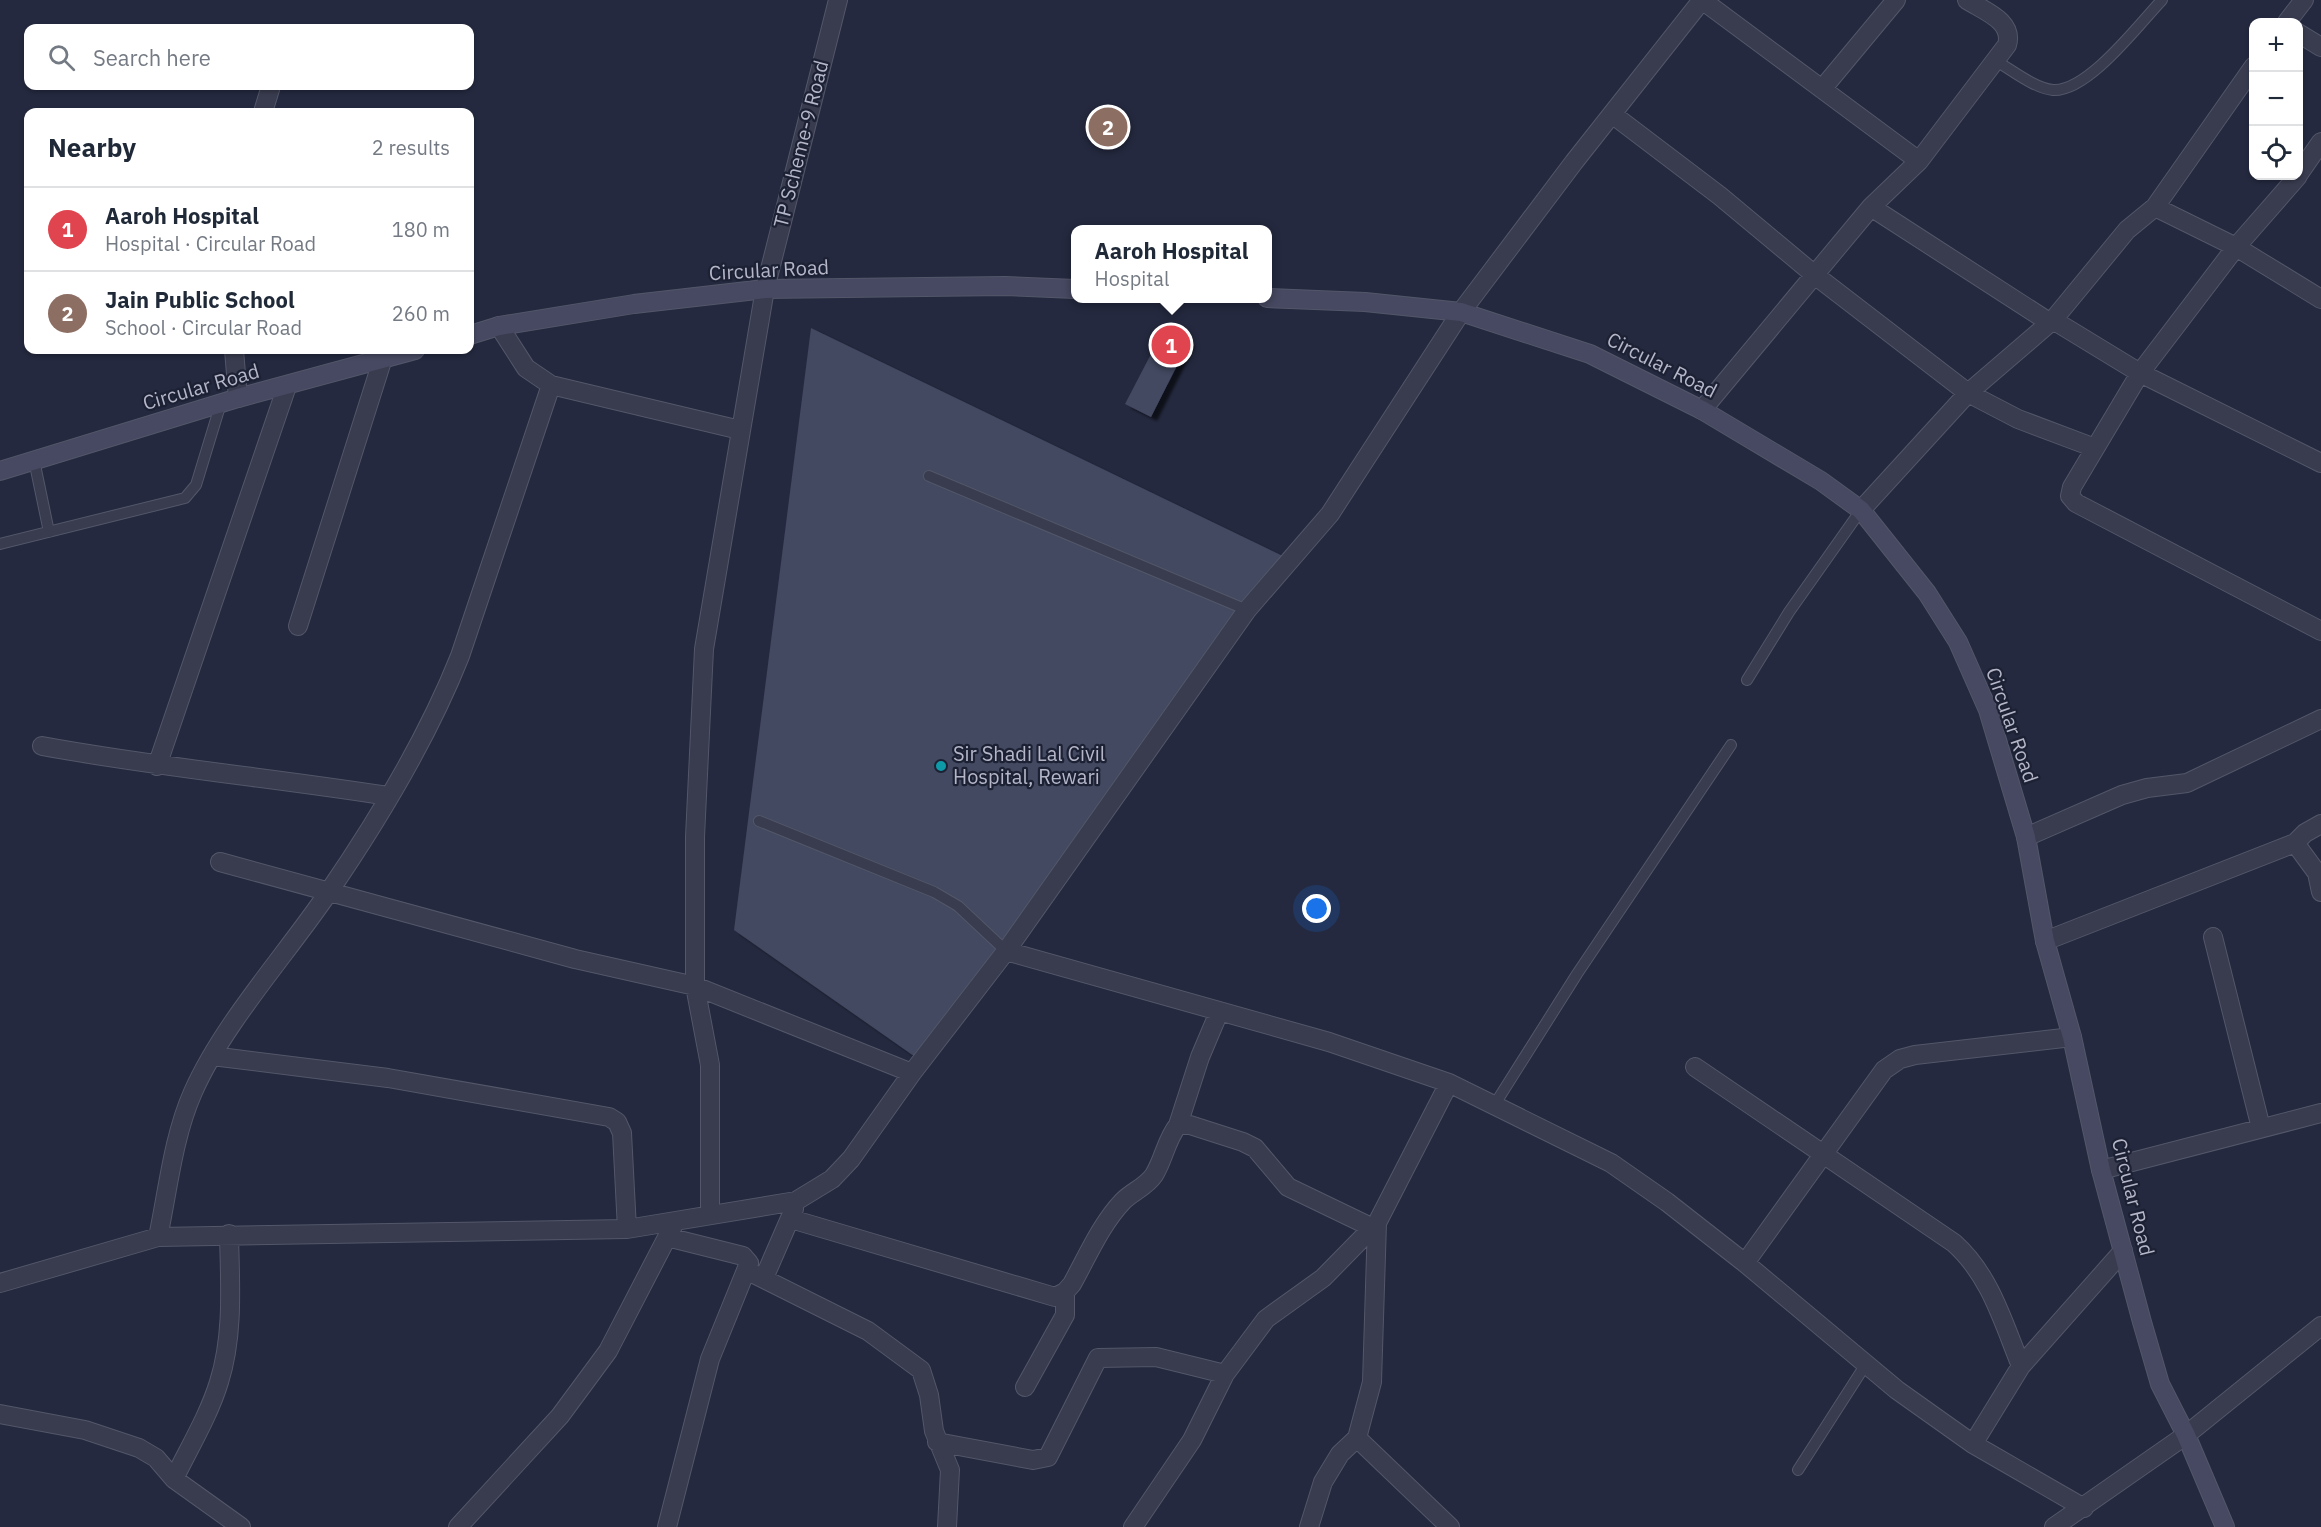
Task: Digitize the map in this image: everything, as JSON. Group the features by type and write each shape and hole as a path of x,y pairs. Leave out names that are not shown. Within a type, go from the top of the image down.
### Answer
{"main road":[{"name":"Circular Road","path":"474,334 499,327 634,304 765,289 1005,286 1071,289"},
{"name":"Circular Road","path":"1272,298 1365,302 1461,312 1590,354 1702,410 1778,453 1861,510 1927,593 1958,642 1988,710 2026,837 2045,941 2072,1038 2101,1170 2160,1384 2186,1435 2225,1527"},
{"name":"Circular Road","path":"0,471 230,401 398,354"}],"street":[{"name":"TP Scheme-9 Road","path":"710,1214 710,1065 695,986 694,837 704,649 765,289 838,0"},
{"path":"667,1527 710,1359 793,1210 832,1179 851,1159 912,1073 1006,951 1247,610 1330,514 1461,312 1702,0 1920,161"},
{"path":"1822,88 1896,0"},
{"path":"1702,410 1816,276 1871,207 1920,161 2007,45 2009,30 2006,25 1967,0"},
{"path":"2290,18 2304,0"},
{"path":"2303,36 2321,47"},
{"path":"1861,510 1968,393 2051,321 2127,230 2155,207 2249,72"},
{"path":"264,108 270,90"},
{"path":"1612,114 1720,196 1816,276 1968,393 2018,419 2095,448"},
{"path":"2303,168 2321,142"},
{"path":"2294,180 2236,247 2140,374 2072,487 2070,496 2076,503 2321,631"},
{"path":"1871,207 2051,321 2140,374 2321,464"},
{"path":"2155,207 2236,247 2321,299"},
{"path":"499,327 526,368 551,385 740,430"},
{"path":"230,401 234,354"},
{"path":"298,626 382,358"},
{"path":"158,1237 179,1136 193,1093 212,1056 328,893 388,796 444,696 460,656 551,385"},
{"path":"158,766 287,386"},
{"path":"2026,837 2122,795 2147,788 2187,783 2321,719"},
{"path":"42,746 158,766 242,774 388,796"},
{"path":"2045,941 2295,843 2305,833 2321,824"},
{"path":"2295,843 2316,873 2321,892"},
{"path":"220,862 575,959 695,986 912,1073"},
{"path":"2212,937 2261,1128"},
{"path":"1006,951 1329,1042 1449,1083 1611,1163 1667,1202 1745,1263 1866,1364 1972,1444 2084,1508"},
{"path":"1025,1386 1065,1315 1065,1292 1110,1217 1124,1200 1147,1184 1156,1172 1178,1125 1200,1058 1219,1012"},
{"path":"1745,1263 1884,1070 1900,1059 1915,1055 2072,1038"},
{"path":"212,1056 388,1078 609,1117 617,1122 622,1133 627,1229"},
{"path":"1695,1067 1954,1243 1971,1258 1982,1274 2021,1366"},
{"path":"1133,1527 1191,1440 1225,1374 1266,1319 1323,1278 1374,1225 1449,1083"},
{"path":"2101,1170 2321,1113"},
{"path":"1178,1125 1190,1125 1255,1148 1288,1187 1374,1225"},
{"path":"458,1527 560,1416 608,1351 671,1229 710,1214 793,1210 1049,1298 1065,1292"},
{"path":"1309,1527 1323,1482 1340,1454 1357,1438 1372,1382 1374,1225"},
{"path":"0,1283 158,1237 229,1234 671,1229 743,1256 756,1274 868,1331 921,1370 929,1395 937,1442 950,1470 947,1527"},
{"path":"174,1479 219,1384 224,1365 230,1315 229,1234"},
{"path":"1972,1444 2021,1366 2123,1251"},
{"path":"2054,1527 2186,1435 2321,1326"},
{"path":"937,1442 1033,1460 1048,1457 1098,1358 1156,1357 1225,1374"},
{"path":"0,1414 85,1430 140,1448 156,1458 174,1479 241,1527"},
{"path":"1357,1438 1450,1527"}],"lane":[{"path":"1996,60 2040,86 2053,90 2077,84 2100,65 2162,0"},
{"path":"0,544 174,502 192,493 230,401"},
{"path":"34,460 49,532"},
{"path":"929,476 1247,610"},
{"path":"1747,680 1789,612 1861,510"},
{"path":"1495,1104 1577,974 1731,745"},
{"path":"759,821 934,892 958,906 1006,951"},
{"path":"1798,1470 1866,1364"}],"building":[{"name":"Sir Shadi Lal Civil Hospital, Rewari","path":"811,328 1291,560 1242,602 921,1061 734,930"},
{"path":"1164,329 1189,342 1151,417 1125,404"}],"place":[{"name":"Jain Public School","path":"1108,127"},
{"name":"Aaroh Hospital","path":"1171,345"},
{"name":"Sir Shadi Lal Civil Hospital, Rewari","path":"941,766"}]}
